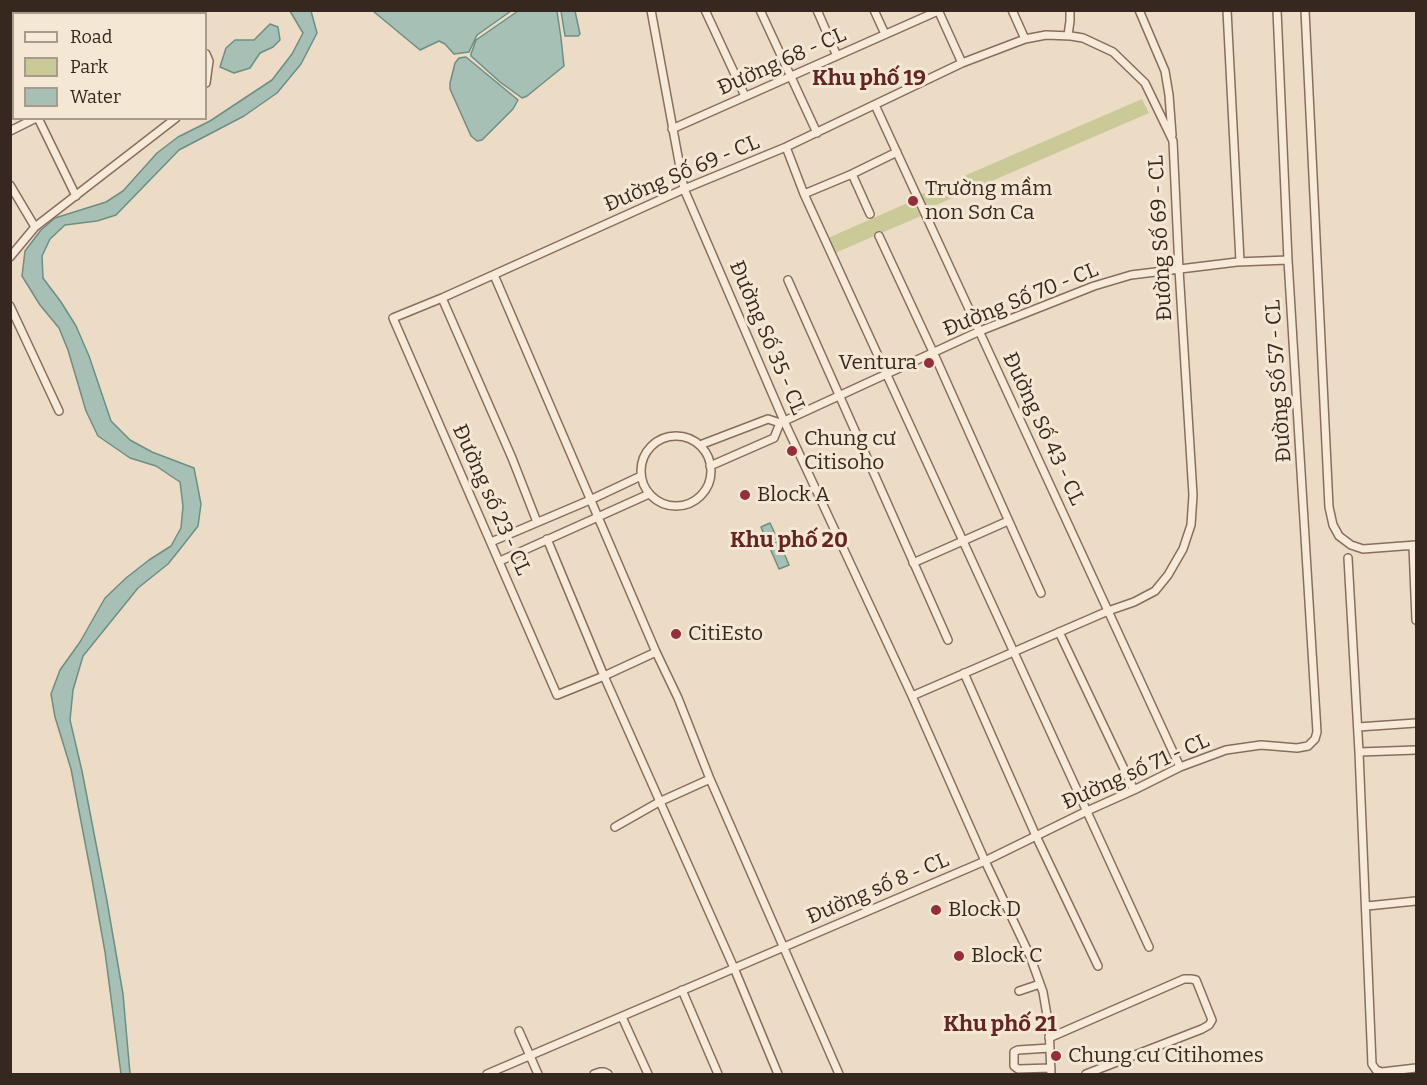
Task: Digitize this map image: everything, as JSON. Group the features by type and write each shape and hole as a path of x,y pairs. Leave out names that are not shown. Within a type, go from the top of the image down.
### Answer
{"street":[{"name":"Đường Số 35 - CL","path":"651,10 684,189 782,422 912,696 1030,956 1043,992 1051,1071"},
{"path":"705,10 745,96"},
{"path":"760,10 817,133"},
{"path":"817,10 837,56"},
{"path":"874,10 885,34"},
{"path":"1012,10 1025,39"},
{"path":"1068,36 1071,21 1070,10"},
{"path":"1138,10 1166,71 1173,141"},
{"path":"1227,10 1240,261"},
{"name":"Đường Số 57 - CL","path":"1277,10 1288,260 1317,732 1315,739 1308,746"},
{"path":"1305,10 1329,507 1333,525 1339,536 1351,545 1363,549 1415,546 1416,620"},
{"name":"Đường 68 - CL","path":"672,129 938,11"},
{"path":"938,11 962,63"},
{"name":"Đường Số 69 - CL","path":"393,318 684,189 786,147 962,63 1025,39 1046,35 1083,38 1113,52 1145,83 1173,141 1193,495 1191,525 1183,549 1168,575 1155,591 912,696"},
{"path":"207,56 209,61 207,76"},
{"name":"Đường Số 43 - CL","path":"876,105 1180,767"},
{"path":"10,131 33,120"},
{"path":"38,120 76,196"},
{"path":"10,257 35,227 173,120"},
{"path":"786,147 804,194 1149,946"},
{"path":"804,194 897,152"},
{"path":"852,174 870,214"},
{"path":"10,185 35,227"},
{"path":"879,236 1041,593"},
{"name":"Đường Số 70 - CL","path":"700,445 768,419 782,422 980,331 1094,286 1131,275 1240,261 1288,260"},
{"path":"494,274 839,1074"},
{"path":"788,280 948,640"},
{"path":"442,298 513,458 537,522"},
{"path":"10,306 59,411"},
{"name":"Đường số 23 - CL","path":"393,318 557,695 604,676"},
{"name":"Đường Số 70 - CL","path":"710,466 774,438 782,422"},
{"path":"678,435 690,438 700,445 707,455 710,466 710,477 706,488 690,503 679,506 658,501 649,494 641,476 642,461 647,450 666,436 678,435"},
{"path":"491,542 641,476"},
{"path":"500,561 649,494"},
{"path":"913,563 1008,521"},
{"path":"547,539 604,676 734,968 778,1074"},
{"path":"1348,558 1367,906 1372,1064 1376,1070 1382,1072 1416,1068"},
{"path":"1059,633 1134,790"},
{"path":"604,676 656,652"},
{"path":"964,673 1036,836 1098,966"},
{"path":"1358,728 1416,723"},
{"name":"Đường số 71 - CL","path":"985,861 1180,767 1226,750 1261,745 1297,748 1308,746"},
{"path":"1359,752 1416,750"},
{"path":"615,827 659,802 710,779"},
{"name":"Đường số 8 - CL","path":"487,1074 985,861"},
{"path":"1367,906 1416,901"},
{"path":"1049,1038 1184,979 1196,980 1212,1020 1209,1025 1086,1074"},
{"path":"1019,992 1040,984"},
{"path":"682,990 718,1074"},
{"path":"622,1017 648,1074"},
{"path":"519,1031 538,1074"},
{"path":"1050,1048 1018,1050 1014,1052 1014,1066 1025,1072 1051,1071"},
{"path":"594,1074 604,1072 608,1074"}],"green space":[{"path":"1142,99 1149,113 927,209 920,195"},
{"path":"912,201 921,216 835,253 828,238"}],"water":[{"path":"11,10 70,10 67,12 12,12 11,44"},
{"path":"290,11 311,11 317,33 301,64 277,93 244,116 179,150 116,215 97,221 65,225 50,239 42,256 43,278 76,326 89,356 111,421 130,440 152,452 194,468 201,504 198,526 168,564 138,588 83,656 73,690 70,720 82,771 123,994 130,1074 121,1074 105,952 92,879 71,769 55,717 51,694 60,670 80,642 105,598 126,578 171,546 181,528 183,506 180,482 156,466 130,458 98,436 86,411 59,328 40,305 22,276 25,251 41,230 55,218 106,202 123,191 157,153 178,137 210,121 272,80 292,54 303,33"},
{"path":"373,11 511,11 477,35 469,52 454,54 439,41 420,50"},
{"path":"518,11 557,11 564,66 522,98 471,56 476,40"},
{"path":"561,11 575,11 580,34 578,36 565,36"},
{"path":"270,24 278,27 280,40 273,47 260,53 250,68 234,73 220,67 226,48 235,40 254,40"},
{"path":"466,57 518,100 513,109 482,140 477,141 471,136 450,89 455,63 459,58"},
{"path":"770,523 777,538 767,542 761,527"},
{"path":"779,541 789,565 779,569 769,546"}],"place":[{"name":"Trường mầm non Sơn Ca","path":"913,201"},
{"name":"Ventura","path":"929,363"},
{"name":"Chung cư Citisoho","path":"792,451"},
{"name":"Block A","path":"745,495"},
{"name":"CitiEsto","path":"676,634"},
{"name":"Block D","path":"936,910"},
{"name":"Block C","path":"959,956"},
{"name":"Chung cư Citihomes","path":"1056,1056"}],"district":[{"name":"Khu phố 19","path":"869,79"},
{"name":"Khu phố 20","path":"789,541"},
{"name":"Khu phố 21","path":"1000,1025"}]}
